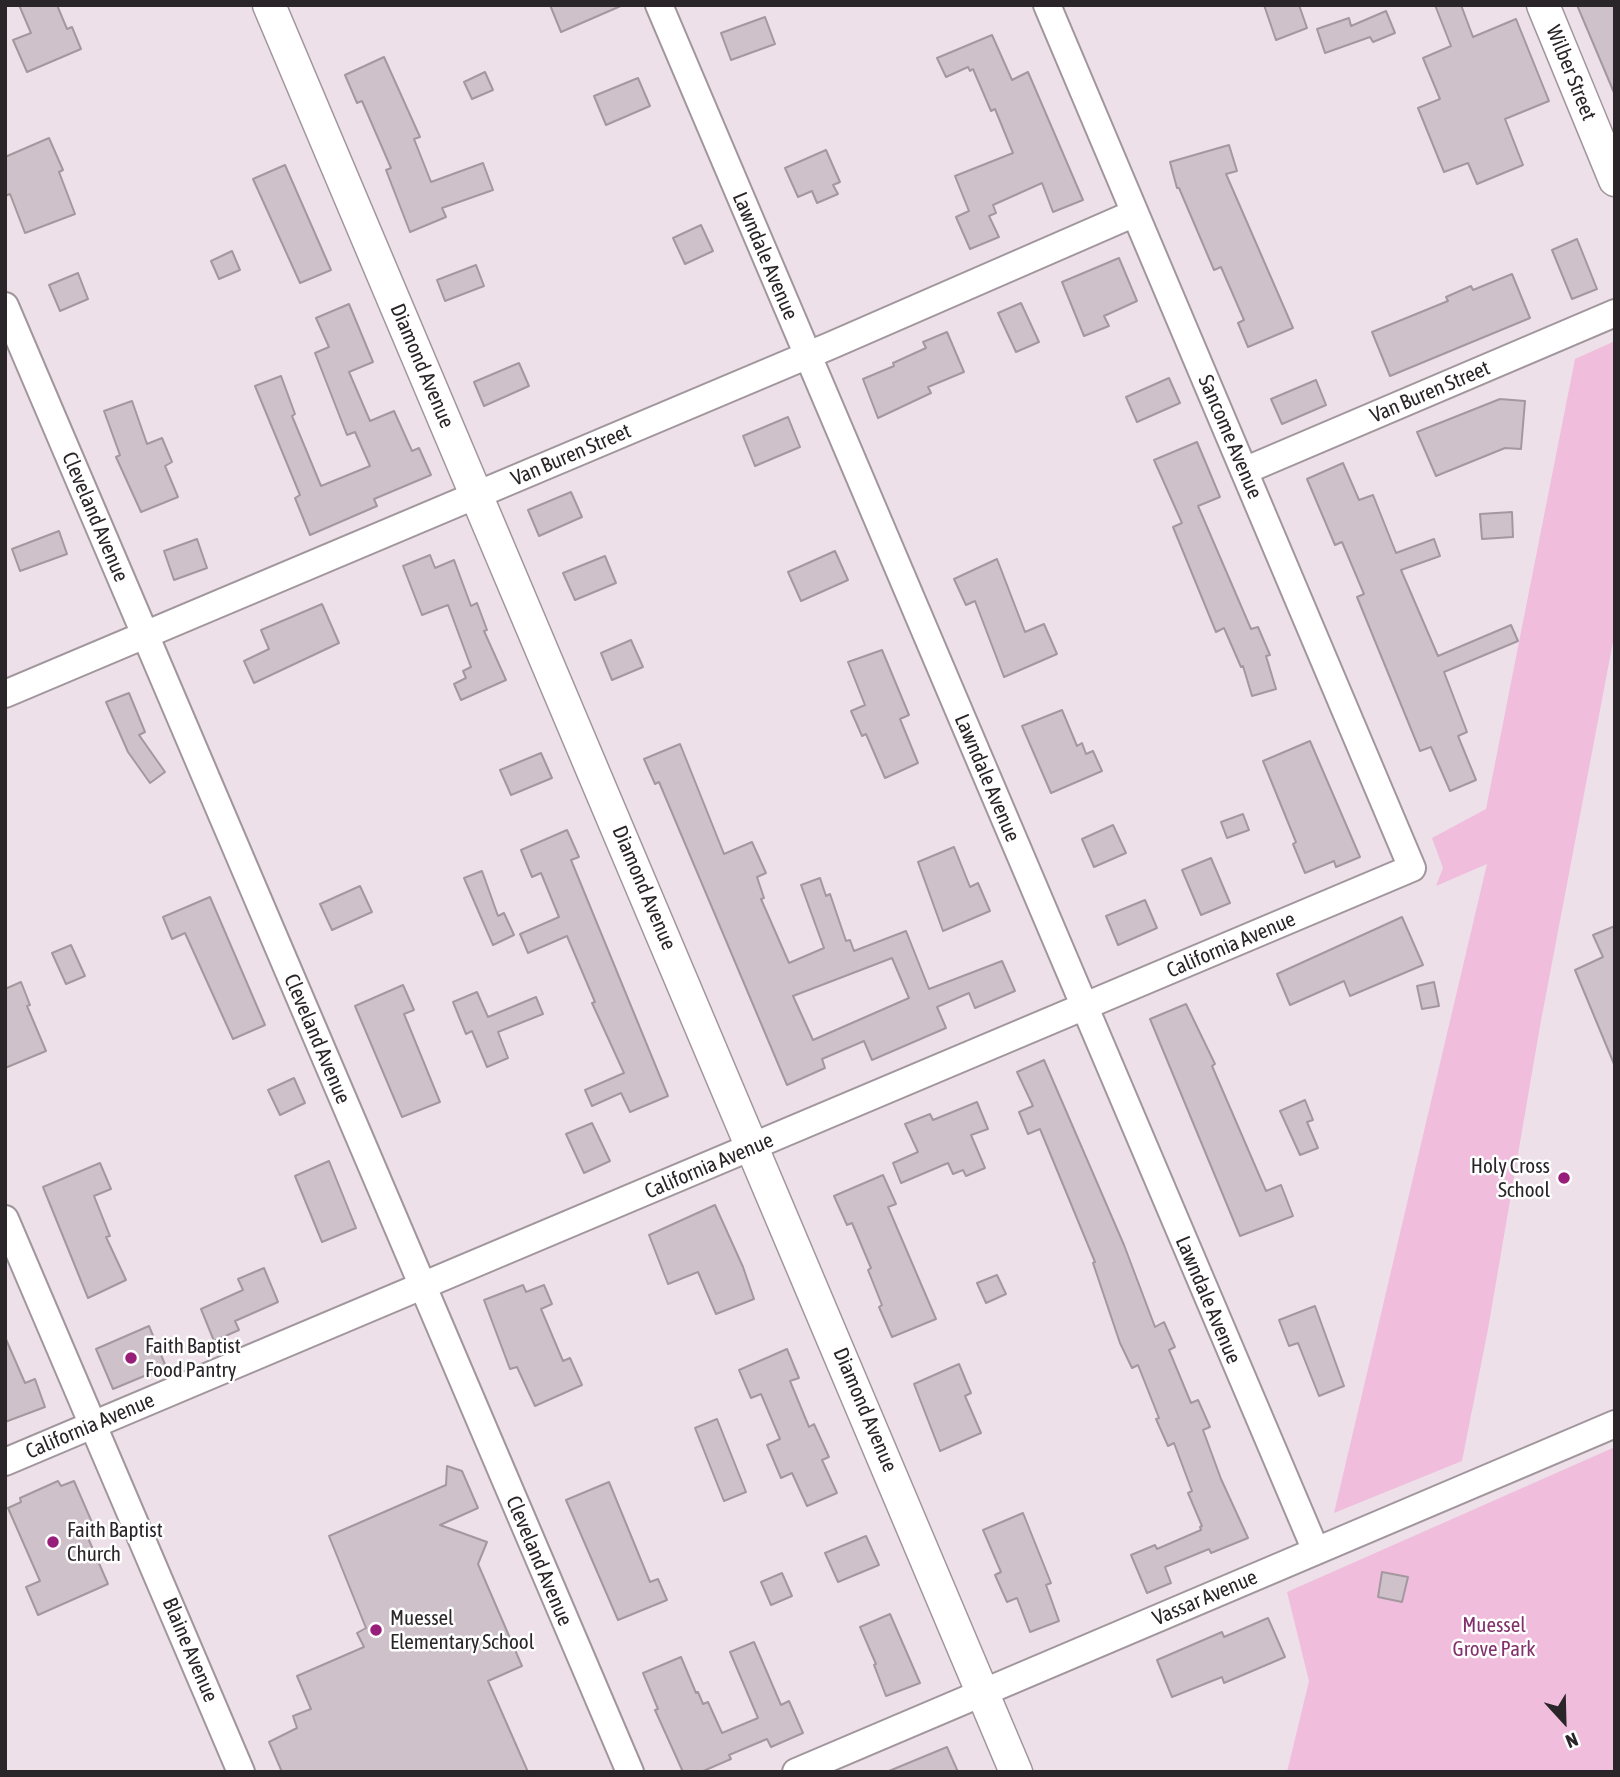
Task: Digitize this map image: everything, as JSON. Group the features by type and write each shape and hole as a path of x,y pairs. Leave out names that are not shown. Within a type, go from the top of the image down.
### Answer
{"street":[{"name":"Diamond Avenue","path":"269,5 1016,1772"},
{"name":"Lawndale Avenue","path":"659,5 1316,1551"},
{"name":"Sancome Avenue","path":"1047,5 1412,868"},
{"name":"Wilber Street","path":"1543,5 1615,180"},
{"name":"Van Buren Street","path":"5,694 807,355 1135,213"},
{"name":"Cleveland Avenue","path":"5,306 629,1772"},
{"name":"Van Buren Street","path":"1244,471 1615,313"},
{"name":"California Avenue","path":"5,1462 1412,868"},
{"name":"Blaine Avenue","path":"5,1219 241,1772"},
{"name":"Vassar Avenue","path":"796,1772 1615,1424"}],"green space":[{"path":"1615,341 1615,631 1540,1026 1488,1329 1462,1461 1334,1513 1487,864 1436,886 1443,868 1432,838 1486,809 1575,359"},
{"name":"Muessel Grove Park","path":"1615,1447 1615,1772 1287,1772 1309,1681 1287,1592"}],"building":[{"path":"19,5 57,5 67,29 72,27 81,49 27,72 13,40 31,33"},
{"path":"550,5 623,5 561,32"},
{"path":"1264,5 1299,5 1307,28 1276,40"},
{"path":"1435,5 1461,5 1473,37 1516,19 1549,101 1505,119 1523,165 1477,184 1468,163 1444,172 1418,108 1440,99 1423,58 1451,46"},
{"path":"1577,5 1615,5 1615,95"},
{"path":"1386,11 1395,33 1373,42 1370,37 1325,53 1317,29 1349,18 1351,26"},
{"path":"765,17 775,44 731,60 721,33"},
{"path":"992,35 1012,80 1028,72 1083,200 1053,212 1042,183 993,205 996,213 989,216 999,237 970,249 956,217 969,211 955,176 1013,153 995,109 991,111 973,69 970,71 968,67 946,77 937,58"},
{"path":"384,57 420,137 414,139 431,182 483,163 493,190 442,208 446,217 410,232 386,170 391,168 362,101 357,103 345,75"},
{"path":"485,72 493,90 472,99 464,82"},
{"path":"638,78 650,106 606,125 594,96"},
{"path":"49,138 63,170 59,172 75,214 25,233 10,194 5,196 5,157"},
{"path":"1229,145 1237,171 1226,174 1293,328 1248,347 1238,323 1244,320 1221,267 1214,270 1177,188 1170,162"},
{"path":"826,150 840,182 833,185 838,194 817,203 812,191 798,197 785,168"},
{"path":"285,165 331,270 300,283 253,179"},
{"path":"701,225 713,251 685,264 673,238"},
{"path":"1577,239 1597,289 1572,299 1552,250"},
{"path":"232,251 240,270 219,279 211,261"},
{"path":"1119,258 1137,301 1104,316 1109,326 1084,336 1062,282"},
{"path":"476,265 484,286 445,301 437,280"},
{"path":"78,273 88,299 60,311 49,285"},
{"path":"1512,274 1530,318 1390,376 1372,332 1448,301 1446,297 1471,286 1473,290"},
{"path":"1021,303 1039,342 1016,352 998,313"},
{"path":"349,304 373,362 349,372 370,421 394,411 412,451 419,448 431,475 374,499 377,506 310,535 295,498 300,495 255,386 281,376 295,414 292,416 321,486 370,466 355,432 347,435 315,353 329,347 316,318"},
{"path":"947,332 964,372 928,387 931,393 878,418 863,379 894,366 893,363 926,348 923,342"},
{"path":"519,363 529,386 484,406 474,382"},
{"path":"1169,378 1180,403 1137,422 1126,397"},
{"path":"1316,380 1326,405 1282,424 1271,399"},
{"path":"1500,399 1525,401 1521,449 1505,448 1436,476 1417,432"},
{"path":"132,401 147,444 162,438 172,462 165,466 178,497 141,512 116,457 120,455 104,411"},
{"path":"788,417 800,447 755,466 743,436"},
{"path":"1197,442 1220,497 1198,506 1251,629 1258,627 1270,655 1266,656 1276,689 1252,696 1243,666 1241,667 1224,628 1216,632 1173,527 1182,523 1154,460"},
{"path":"1343,463 1359,500 1373,495 1396,553 1434,539 1440,556 1401,570 1438,656 1511,625 1518,641 1444,672 1467,732 1458,736 1476,780 1450,791 1431,747 1420,751 1357,597 1364,594 1342,542 1335,545 1307,479"},
{"path":"571,492 582,517 539,536 528,510"},
{"path":"1512,512 1513,537 1482,539 1480,514"},
{"path":"59,531 67,554 20,571 12,549"},
{"path":"197,539 207,568 174,580 164,551"},
{"path":"835,551 848,580 801,601 788,572"},
{"path":"430,555 435,568 454,560 471,606 477,603 487,630 484,631 506,680 461,700 454,684 466,678 463,671 471,667 448,605 422,615 403,566"},
{"path":"605,556 616,583 575,600 563,573"},
{"path":"997,559 1025,632 1044,624 1057,654 1004,677 975,601 966,605 954,579"},
{"path":"322,604 339,643 254,683 244,661 269,649 261,630"},
{"path":"631,640 643,667 612,680 601,653"},
{"path":"882,650 909,715 900,719 918,763 885,778 866,734 862,736 851,711 865,705 848,662"},
{"path":"129,693 145,732 139,735 165,772 150,783 128,752 106,702"},
{"path":"1062,710 1077,746 1082,743 1086,754 1093,751 1102,771 1051,793 1022,726"},
{"path":"1310,741 1360,857 1336,867 1334,861 1305,873 1293,844 1296,842 1263,761"},
{"path":"680,744 724,854 752,842 766,873 757,877 764,898 761,899 789,963 824,948 801,885 820,878 826,896 830,894 846,941 850,940 854,951 906,931 929,989 1002,961 1015,991 975,1008 969,993 937,1007 946,1028 872,1060 864,1041 822,1059 825,1068 787,1085 659,782 655,784 644,759","holes":["892,958 909,998 813,1040 793,996"]},
{"path":"541,753 552,778 511,795 500,770"},
{"path":"1243,814 1249,830 1227,838 1221,822"},
{"path":"1113,825 1126,853 1094,867 1082,839"},
{"path":"567,830 579,857 571,860 668,1096 630,1112 621,1093 592,1106 585,1090 624,1073 592,1003 595,1002 567,936 528,953 520,934 559,917 541,873 532,877 521,850"},
{"path":"954,847 970,887 978,883 990,911 943,931 918,862"},
{"path":"1211,858 1230,903 1201,915 1182,870"},
{"path":"482,871 498,916 504,913 514,935 493,945 464,878"},
{"path":"360,886 372,912 332,930 320,904"},
{"path":"210,897 265,1025 233,1039 185,933 172,939 163,917"},
{"path":"1145,900 1157,928 1118,945 1106,916"},
{"path":"1402,917 1423,965 1350,996 1344,981 1290,1005 1277,974"},
{"path":"1615,926 1614,1064 1575,970 1603,957 1593,935"},
{"path":"71,945 85,976 66,984 52,953"},
{"path":"21,982 30,1005 27,1006 46,1051 5,1068 5,989"},
{"path":"1434,982 1439,1006 1422,1009 1417,986"},
{"path":"403,985 414,1010 404,1014 440,1102 402,1117 355,1006"},
{"path":"477,992 488,1017 536,997 543,1014 498,1032 508,1058 487,1067 472,1031 466,1034 453,1002"},
{"path":"1186,1004 1215,1064 1212,1066 1266,1191 1281,1185 1293,1216 1240,1236 1150,1019"},
{"path":"1044,1060 1124,1245 1155,1327 1164,1322 1175,1347 1169,1350 1191,1403 1198,1400 1210,1427 1203,1430 1221,1479 1248,1538 1211,1553 1209,1549 1165,1567 1171,1583 1147,1593 1131,1555 1155,1545 1157,1549 1201,1530 1202,1526 1188,1493 1192,1491 1174,1443 1168,1446 1138,1365 1132,1368 1120,1343 1093,1263 1095,1262 1040,1129 1028,1134 1019,1112 1033,1106 1017,1072"},
{"path":"294,1078 305,1103 280,1115 268,1090"},
{"path":"1305,1100 1313,1120 1307,1122 1318,1148 1300,1155 1280,1111"},
{"path":"977,1102 988,1129 971,1135 985,1168 966,1176 963,1170 953,1174 948,1163 901,1183 893,1163 918,1152 905,1124 930,1114 933,1120"},
{"path":"592,1123 610,1161 584,1173 566,1134"},
{"path":"329,1161 356,1228 322,1242 295,1176"},
{"path":"100,1163 111,1189 94,1196 110,1236 106,1237 126,1280 88,1298 43,1187"},
{"path":"883,1175 896,1204 888,1207 936,1319 892,1337 879,1307 882,1305 868,1270 871,1268 852,1223 847,1225 834,1196"},
{"path":"715,1205 743,1267 754,1299 716,1314 698,1272 668,1284 649,1235"},
{"path":"264,1268 278,1302 235,1321 239,1330 214,1341 201,1309 243,1290 238,1279"},
{"path":"997,1275 1006,1294 986,1303 977,1283"},
{"path":"523,1285 526,1292 544,1285 552,1304 541,1309 563,1361 570,1358 582,1385 535,1406 517,1367 510,1369 484,1300"},
{"path":"1315,1306 1344,1386 1319,1396 1298,1343 1289,1346 1279,1320"},
{"name":"Faith Baptist Food Pantry","path":"149,1326 166,1367 113,1389 96,1349"},
{"path":"5,1337 25,1383 35,1379 45,1407 5,1422"},
{"path":"787,1349 799,1378 790,1381 809,1427 814,1424 829,1457 822,1460 837,1493 807,1506 792,1473 781,1478 767,1445 780,1439 761,1394 751,1398 739,1370"},
{"path":"959,1364 971,1393 965,1396 981,1433 940,1451 914,1384"},
{"path":"717,1419 746,1492 724,1501 695,1428"},
{"name":"Muessel Elementary School","path":"447,1466 462,1471 478,1508 440,1525 487,1542 478,1564 522,1666 488,1681 528,1772 282,1772 269,1742 297,1728 293,1716 311,1709 297,1676 364,1647 357,1633 366,1628 329,1536 446,1485"},
{"name":"Faith Baptist Church","path":"58,1481 61,1486 74,1481 94,1527 85,1531 108,1584 38,1615 26,1587 40,1581 8,1508 21,1502 20,1498"},
{"path":"609,1482 650,1582 658,1579 667,1600 618,1620 566,1500"},
{"path":"1023,1513 1051,1583 1046,1585 1059,1621 1030,1632 1017,1598 1007,1602 995,1575 1001,1572 983,1530"},
{"path":"866,1536 879,1565 838,1582 825,1553"},
{"path":"1382,1572 1408,1577 1402,1602 1378,1597"},
{"path":"782,1573 792,1596 771,1605 761,1582"},
{"path":"890,1614 920,1683 886,1696 860,1627"},
{"path":"1268,1618 1285,1657 1224,1683 1222,1677 1172,1697 1157,1660 1222,1632 1224,1637"},
{"path":"754,1642 781,1705 789,1701 803,1733 771,1747 767,1739 729,1755 731,1759 701,1772 683,1772 655,1710 658,1709 643,1673 681,1657 696,1693 698,1692 703,1704 708,1702 722,1733 758,1718 730,1652"},
{"path":"947,1747 958,1772 889,1772 889,1771"}],"place":[{"name":"Holy Cross School","path":"1564,1178"},
{"name":"Faith Baptist Food Pantry","path":"131,1358"},
{"name":"Faith Baptist Church","path":"53,1542"},
{"name":"Muessel Elementary School","path":"376,1630"}]}
